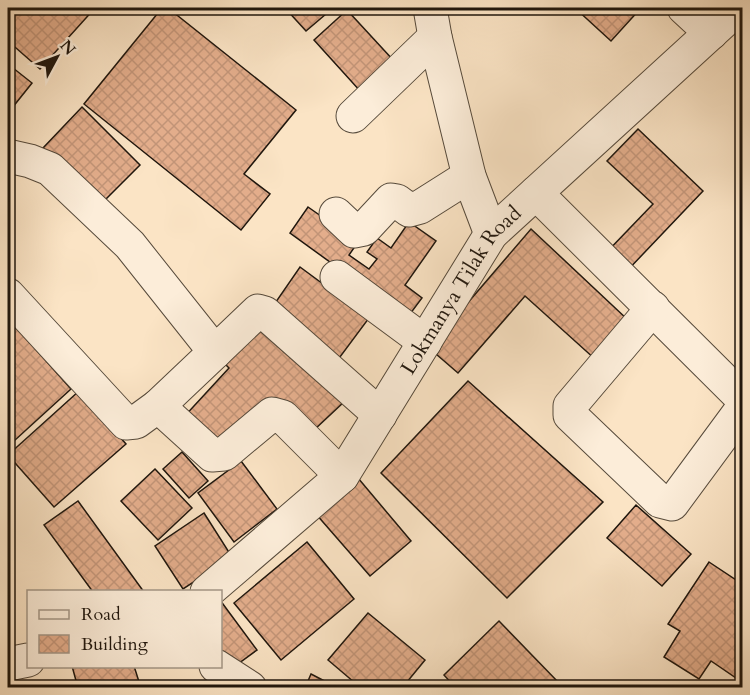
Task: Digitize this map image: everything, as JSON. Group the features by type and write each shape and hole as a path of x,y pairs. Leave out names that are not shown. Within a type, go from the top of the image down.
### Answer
{"street":[{"path":"684,8 711,33"},
{"name":"Lokmanya Tilak Road","path":"208,590 342,476 491,234 738,8"},
{"path":"353,116 433,22"},
{"path":"433,22 469,176 491,234"},
{"path":"8,156 50,169 130,244 215,352"},
{"path":"336,214 354,231 364,229 391,200 397,201 409,210 420,207 469,176"},
{"path":"536,193 742,398"},
{"path":"337,277 425,342"},
{"path":"8,295 126,423 136,422 158,406 258,311 265,313 380,415"},
{"path":"653,308 570,406 570,416 660,501 672,504 742,409"},
{"path":"158,406 212,455 224,454 272,414 283,417 342,476"},
{"path":"8,664 27,660"},
{"path":"219,668 250,687"}],"building":[{"path":"8,8 95,8 40,69 8,41"},
{"path":"162,8 168,8 296,110 244,174 270,194 241,230 84,104"},
{"path":"285,8 333,8 306,31"},
{"path":"575,8 641,8 611,41"},
{"path":"347,10 394,61 361,92 314,40"},
{"path":"8,64 32,83 8,113"},
{"path":"82,107 140,165 101,204 43,148"},
{"path":"638,129 703,191 624,274 604,255 653,204 607,161"},
{"path":"308,207 358,242 349,255 369,269 377,259 367,252 377,238 391,248 409,222 436,241 405,285 422,298 407,318 290,233"},
{"path":"531,229 628,320 596,360 525,296 458,373 429,348"},
{"path":"300,267 369,318 337,361 271,309"},
{"path":"8,318 71,389 14,441 8,434"},
{"path":"252,321 346,400 314,430 277,399 221,446 181,420 229,368 221,360"},
{"path":"468,381 603,502 507,598 381,473"},
{"path":"79,391 126,444 54,507 8,455"},
{"path":"182,452 208,481 189,498 163,469"},
{"path":"241,461 277,509 234,542 198,493"},
{"path":"155,469 192,508 158,540 121,501"},
{"path":"358,478 411,541 370,576 316,514"},
{"path":"78,501 143,590 92,590 44,525"},
{"path":"636,505 691,554 662,586 607,538"},
{"path":"204,513 232,557 183,589 155,546"},
{"path":"307,542 354,599 281,660 234,603"},
{"path":"709,562 742,584 742,682 711,661 699,679 664,657 680,631 668,624"},
{"path":"8,600 13,626 8,628"},
{"path":"222,603 257,650 231,669 222,657"},
{"path":"368,613 425,660 402,688 361,688 328,660"},
{"path":"499,621 559,683 554,688 456,688 444,675"},
{"path":"73,668 135,668 141,688 78,688"},
{"path":"311,674 338,688 305,688"}]}
